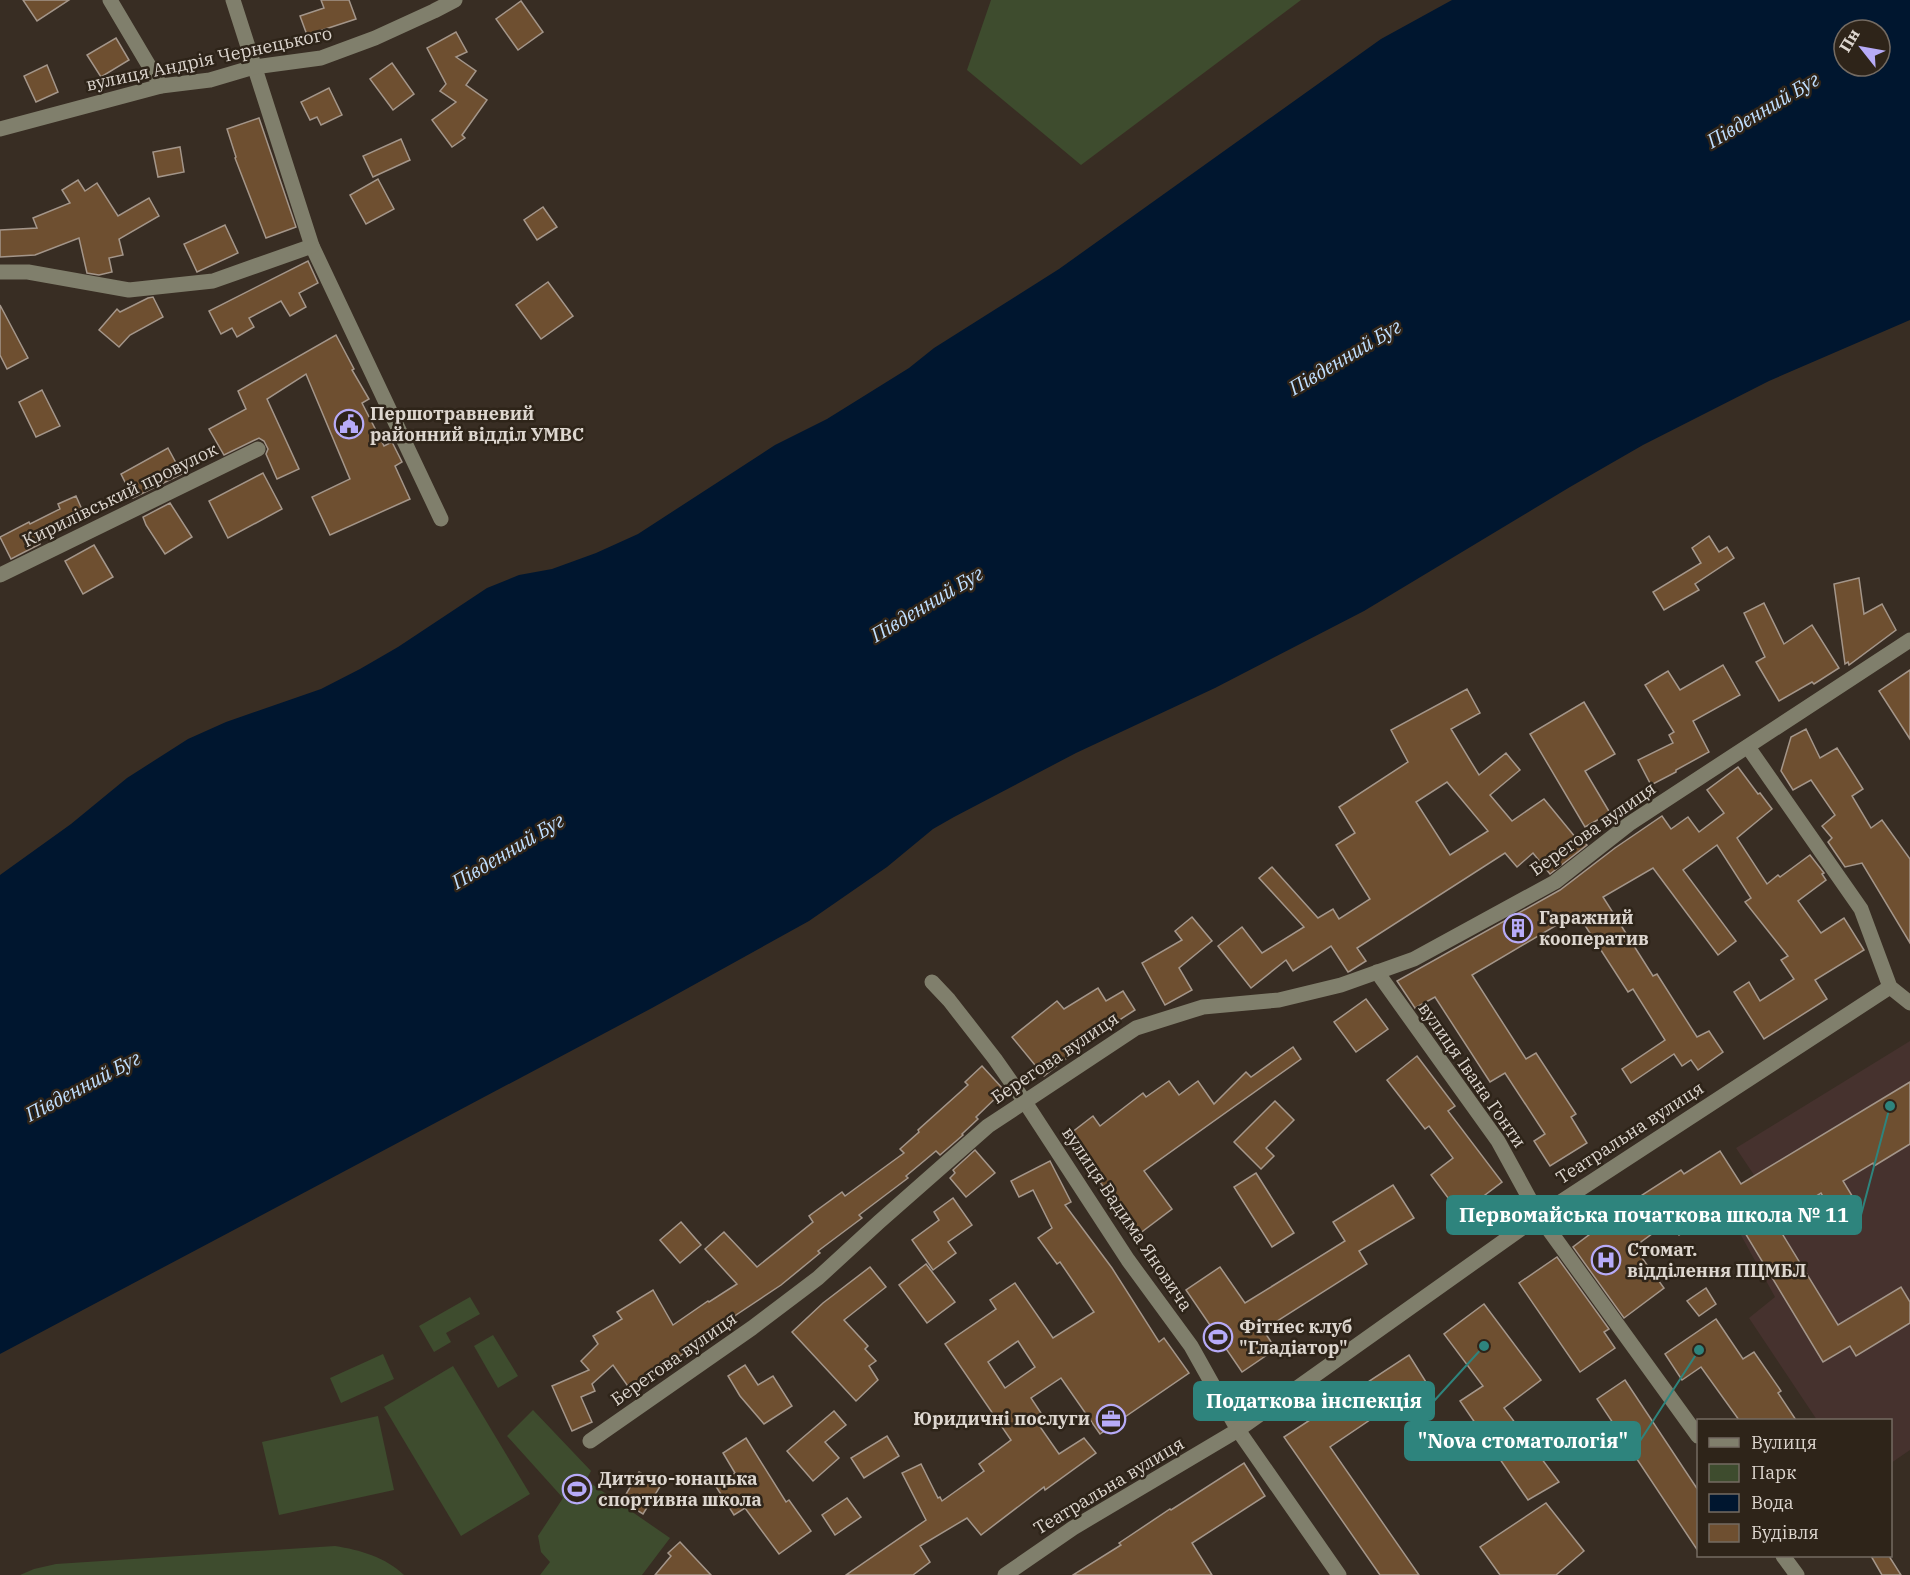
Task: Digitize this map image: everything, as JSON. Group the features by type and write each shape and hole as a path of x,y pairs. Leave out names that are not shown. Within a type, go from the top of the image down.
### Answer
{"street":[{"path":"110,0 161,86"},
{"path":"233,0 312,246 441,519"},
{"name":"вулиця Андрія Чернецького","path":"0,129 161,86 210,80 254,68 321,58 375,38 454,0"},
{"path":"0,272 28,272 129,290 213,281 312,246"},
{"name":"Кирилівський провулок","path":"0,575 258,449"},
{"name":"Берегова вулиця","path":"590,1441 752,1329 818,1278 988,1126 1136,1028 1203,1007 1280,1000 1341,985 1414,959 1555,882 1629,824 1910,640"},
{"path":"1748,747 1861,909 1890,987 1910,1003"},
{"name":"вулиця Івана Гонти","path":"1377,972 1498,1141 1539,1216 1697,1435"},
{"name":"вулиця Вадима Яновича","path":"932,982 995,1059 1025,1102 1128,1260 1191,1346 1238,1430 1339,1575"},
{"name":"Театральна вулиця","path":"1005,1575 1073,1528 1238,1430 1539,1216 1890,987"},
{"path":"1785,1557 1797,1575"}],"shaded area":[{"path":"1910,1041 1910,1450 1892,1462 1892,1419 1816,1419 1749,1318 1775,1297 1726,1208 1728,1204 1760,1184 1736,1148"}],"green space":[{"path":"991,0 1301,0 1081,165 967,70"},
{"path":"470,1297 480,1314 446,1333 451,1342 434,1352 419,1326"},
{"path":"493,1335 518,1376 498,1388 474,1346"},
{"path":"383,1354 394,1379 341,1403 330,1378"},
{"path":"453,1366 530,1494 461,1536 384,1407"},
{"name":"Дитячо-юнацька спортивна школа","path":"533,1410 591,1471 586,1480 670,1538 642,1575 540,1575 550,1562 541,1552 538,1536 563,1498 507,1436"},
{"path":"378,1416 394,1490 279,1515 262,1442"},
{"path":"335,1546 372,1555 389,1563 404,1575 20,1575 56,1564"}],"water":[{"name":"Південний Буг","path":"1452,0 1910,0 1910,320 1769,381 1643,445 1364,611 1215,688 1076,753 954,817 933,829 887,867 809,921 652,1008 0,1354 0,875 71,824 127,778 188,739 226,722 321,689 398,647 487,588 519,575 552,569 638,534 775,445 827,419 909,368 934,348 1059,269 1381,39"}],"building":[{"path":"23,0 69,0 37,21"},
{"path":"321,0 349,0 356,19 307,35 300,16 324,8"},
{"path":"521,1 543,32 518,50 496,19"},
{"path":"456,32 467,52 456,57 476,71 466,85 487,100 462,135 465,138 452,147 432,120 456,102 440,91 446,84 427,48"},
{"path":"116,38 129,60 101,77 87,55"},
{"path":"392,63 414,94 393,110 370,79"},
{"path":"47,65 58,92 36,102 24,76"},
{"path":"329,88 342,115 321,125 317,117 310,120 301,102"},
{"path":"259,118 296,227 266,238 235,158 227,129"},
{"path":"401,139 410,160 373,177 363,156"},
{"path":"180,147 184,172 158,177 153,152"},
{"path":"378,179 394,209 366,224 350,195"},
{"path":"78,180 85,191 97,183 118,216 149,198 159,216 119,239 123,255 109,258 112,272 99,275 87,273 79,238 35,255 0,257 0,230 37,228 33,218 70,203 62,190"},
{"path":"543,207 557,227 537,240 524,220"},
{"path":"225,225 238,253 197,272 184,244"},
{"path":"308,261 318,283 299,293 306,307 290,316 281,301 249,318 254,327 237,337 232,328 221,334 209,311"},
{"path":"548,282 573,316 541,339 516,305"},
{"path":"153,297 163,317 130,335 119,347 99,330 117,309 120,312"},
{"path":"0,305 28,358 7,369 0,355"},
{"path":"336,335 354,369 352,370 369,399 362,403 384,446 392,442 402,462 395,466 410,499 330,535 312,497 350,479 306,374 267,399 299,469 277,479 266,454 268,449 264,441 259,438 224,455 209,429 246,409 238,391"},
{"path":"42,390 60,426 36,437 19,402"},
{"path":"168,448 182,474 133,498 121,474"},
{"path":"263,473 282,509 228,538 209,501"},
{"path":"76,496 84,514 84,520 39,540 40,544 11,559 0,537 60,509 58,504"},
{"path":"170,503 192,537 165,554 143,517"},
{"path":"1709,536 1719,552 1727,547 1734,558 1695,584 1699,590 1664,610 1653,592 1701,563 1692,548"},
{"path":"94,545 113,577 83,594 65,561"},
{"path":"1859,578 1864,614 1882,604 1896,630 1849,665 1848,662 1845,664 1834,584"},
{"path":"1764,603 1784,644 1812,625 1839,668 1814,684 1812,682 1779,701 1756,662 1765,657 1744,613"},
{"path":"1723,665 1740,695 1693,721 1709,752 1651,785 1638,760 1673,743 1669,735 1674,732 1645,685 1668,671 1680,690"},
{"path":"1910,670 1910,739 1879,691"},
{"path":"1467,689 1480,713 1451,729 1479,775 1506,753 1520,770 1490,795 1512,821 1544,799 1576,838 1580,835 1587,845 1550,874 1533,853 1517,867 1505,853 1357,948 1366,961 1350,971 1348,972 1331,946 1293,971 1286,960 1251,988 1218,946 1242,927 1262,953 1304,927 1259,878 1272,867 1318,918 1333,909 1339,919 1370,899 1336,845 1355,833 1339,807 1408,762 1391,730","holes":["1447,782 1488,831 1450,855 1416,802"]},
{"path":"1584,702 1615,754 1585,771 1610,813 1585,827 1530,734"},
{"path":"1806,729 1820,758 1837,748 1863,789 1852,796 1871,828 1882,820 1910,859 1910,943 1862,863 1845,867 1828,842 1832,838 1822,826 1835,815 1811,780 1793,790 1781,771 1791,737"},
{"path":"1738,767 1772,809 1737,838 1767,884 1810,855 1824,873 1822,874 1826,880 1798,901 1821,933 1844,918 1864,950 1815,980 1827,999 1764,1039 1734,992 1749,982 1760,1001 1794,979 1781,960 1788,956 1745,902 1751,898 1717,845 1683,870 1736,941 1718,955 1653,868 1603,897 1653,976 1657,974 1697,1037 1709,1031 1723,1052 1698,1070 1691,1060 1682,1066 1674,1054 1631,1083 1622,1069 1665,1040 1633,989 1628,992 1577,913 1472,975 1526,1059 1536,1053 1576,1114 1571,1117 1587,1143 1550,1166 1534,1141 1545,1134 1505,1073 1490,1082 1435,997 1415,1008 1397,981 1560,890 1662,816 1671,829 1688,817 1699,832 1724,813 1707,790"},
{"path":"1192,917 1212,941 1179,968 1192,990 1165,1005 1142,963 1182,940 1175,931"},
{"path":"1098,988 1106,1001 1123,991 1135,1010 1099,1033 1044,1076 1012,1037 1057,1001 1064,1009"},
{"path":"1366,999 1388,1029 1356,1052 1334,1022"},
{"path":"1293,1047 1301,1059 1144,1171 1172,1209 1139,1234 1066,1137 1093,1116 1100,1126 1143,1093 1146,1097 1169,1081 1179,1095 1198,1081 1214,1104 1246,1072 1251,1077"},
{"path":"1417,1056 1455,1106 1448,1111 1502,1182 1460,1214 1431,1175 1453,1158 1429,1126 1425,1129 1387,1080"},
{"path":"982,1066 1004,1090 976,1117 978,1119 963,1135 940,1155 936,1151 906,1176 908,1178 859,1215 862,1218 818,1251 820,1253 781,1285 724,1323 632,1392 613,1365 592,1384 595,1391 581,1397 592,1422 572,1431 552,1386 589,1370 581,1361 598,1344 593,1336 622,1319 617,1312 653,1290 673,1325 737,1284 705,1249 724,1232 757,1267 813,1222 809,1216 842,1192 845,1196 904,1153 900,1149 968,1085 965,1082"},
{"path":"1910,1082 1910,1144 1874,1166 1873,1163 1843,1181 1854,1199 1832,1212 1821,1193 1775,1222 1838,1325 1901,1287 1910,1302 1910,1323 1856,1356 1850,1346 1823,1362 1727,1203 1695,1222 1697,1224 1679,1235 1670,1221 1634,1247 1664,1288 1624,1318 1573,1247 1642,1195 1681,1170 1684,1174 1720,1151 1741,1184"},
{"path":"1275,1101 1294,1120 1266,1148 1274,1156 1261,1169 1234,1142"},
{"path":"975,1150 995,1173 966,1197 950,1178 955,1173 953,1170"},
{"path":"1050,1161 1071,1202 1065,1205 1112,1268 1159,1342 1164,1338 1189,1373 1100,1434 1061,1378 1031,1398 1043,1416 1036,1421 1059,1454 1084,1438 1096,1453 1045,1490 1044,1487 981,1535 967,1518 920,1546 930,1562 913,1575 846,1575 926,1520 902,1473 921,1464 938,1498 940,1497 942,1501 984,1471 979,1464 1011,1440 945,1344 996,1309 990,1300 1015,1283 1053,1338 1094,1312 1060,1262 1057,1264 1038,1238 1052,1228 1033,1190 1019,1197 1011,1181","holes":["1018,1341 1035,1367 1005,1388 988,1362"]},
{"path":"1256,1173 1294,1233 1272,1247 1234,1187"},
{"path":"1393,1185 1414,1218 1359,1251 1367,1264 1263,1330 1276,1349 1242,1372 1186,1290 1220,1267 1245,1303 1345,1241 1333,1222"},
{"path":"953,1198 972,1225 948,1242 956,1253 933,1270 912,1240 939,1220 934,1212"},
{"path":"681,1222 701,1245 680,1263 660,1240"},
{"path":"1557,1257 1609,1329 1604,1332 1615,1348 1580,1372 1519,1283"},
{"path":"926,1264 955,1302 927,1323 899,1285"},
{"path":"870,1267 886,1287 844,1320 868,1346 865,1349 876,1361 869,1366 878,1380 856,1401 792,1332 823,1303"},
{"path":"1706,1288 1716,1304 1699,1316 1687,1301"},
{"path":"1484,1304 1541,1380 1504,1408 1559,1482 1528,1500 1460,1401 1483,1386 1444,1334"},
{"path":"1716,1319 1743,1359 1754,1352 1781,1391 1778,1393 1795,1419 1738,1419 1701,1367 1682,1380 1665,1354"},
{"path":"1409,1355 1426,1382 1330,1447 1419,1575 1380,1575 1284,1437"},
{"path":"745,1365 758,1385 773,1376 792,1406 764,1424 740,1396 728,1376"},
{"path":"1625,1380 1697,1488 1697,1549 1597,1399"},
{"path":"834,1411 846,1425 825,1442 839,1458 813,1481 787,1451"},
{"path":"887,1436 899,1456 864,1478 851,1458"},
{"path":"746,1438 786,1502 789,1500 811,1531 779,1554 745,1508 734,1515 715,1485 735,1473 723,1453"},
{"path":"1244,1463 1265,1496 1192,1543 1212,1575 1073,1575 1121,1545 1119,1543 1170,1509"},
{"path":"639,1472 661,1485 643,1514 622,1501"},
{"path":"847,1498 861,1517 835,1535 822,1515"},
{"path":"1546,1503 1584,1551 1556,1575 1500,1575 1480,1547"},
{"path":"680,1542 711,1575 655,1575 671,1556 668,1553"},
{"path":"1872,1557 1890,1557 1901,1575 1882,1575"}],"place":[{"name":"Першотравневий районний відділ УМВС","path":"349,424"},
{"name":"Гаражний кооператив","path":"1518,928"},
{"name":"Первомайська початкова школа № 11","path":"1890,1106"},
{"name":"Стомат. відділення ПЦМБЛ","path":"1606,1260"},
{"name":"Фітнес клуб \"Гладіатор\"","path":"1218,1337"},
{"name":"Податкова інспекція","path":"1484,1346"},
{"name":"\"Nova стоматологія\"","path":"1699,1350"},
{"name":"Юридичні послуги","path":"1111,1419"},
{"name":"Дитячо-юнацька спортивна школа","path":"577,1489"}]}
